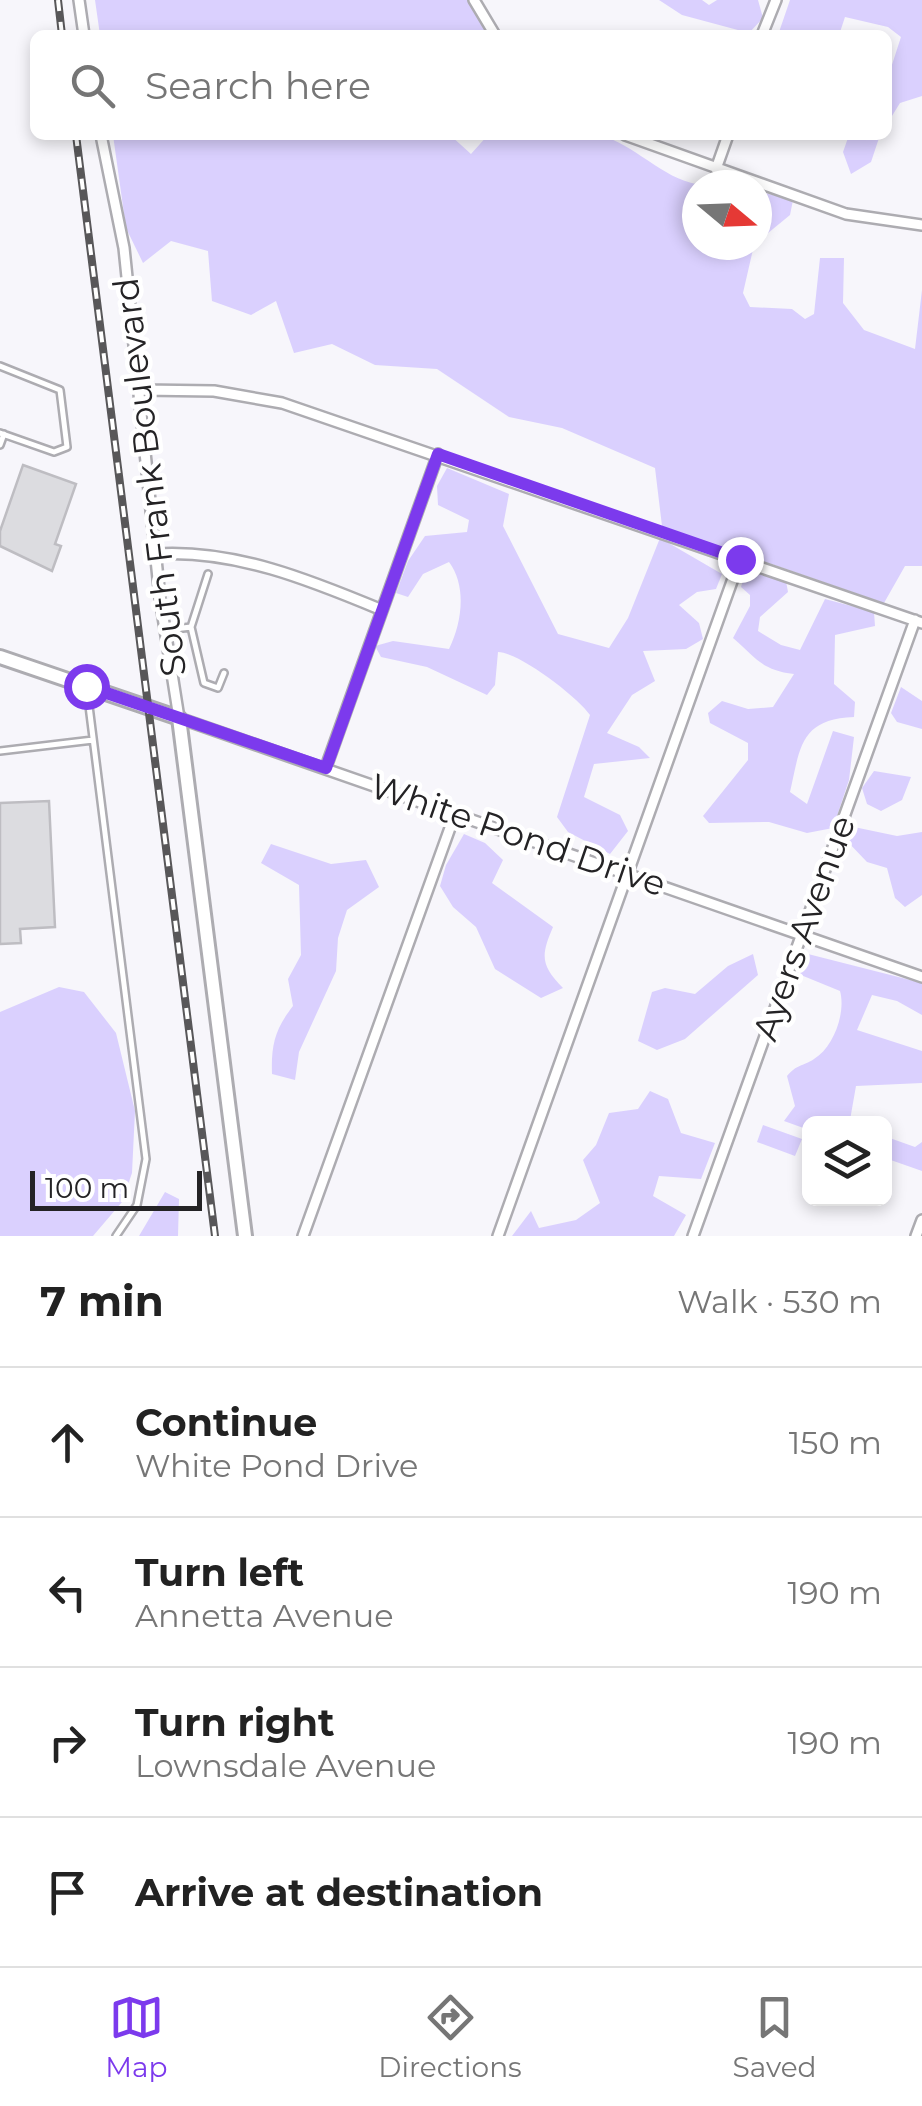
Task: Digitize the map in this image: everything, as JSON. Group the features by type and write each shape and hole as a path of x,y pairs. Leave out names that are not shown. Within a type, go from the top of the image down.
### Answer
{"street":[{"path":"78,0 83,30"},
{"path":"474,0 492,30"},
{"path":"764,30 776,0"},
{"name":"South Frank Boulevard","path":"102,140 124,248 142,390 156,554 244,1236"},
{"path":"638,140 846,214 922,224"},
{"path":"716,169 726,140"},
{"path":"142,390 248,395 438,454 918,622"},
{"path":"326,768 438,454"},
{"path":"156,554 195,552 253,564 382,610"},
{"path":"498,1236 740,559"},
{"name":"Ayers Avenue","path":"693,1236 918,622"},
{"name":"White Pond Drive","path":"0,658 922,976"},
{"path":"303,1236 455,814"},
{"path":"916,1236 922,1220"}],"lane":[{"path":"0,366 60,390 67,447 54,452 2,433 0,445"},
{"path":"208,574 191,627 204,683 218,688 224,673"},
{"path":"166,630 191,627"},
{"path":"86,686 146,1159 137,1205 116,1236"},
{"path":"0,751 93,740"}],"shaded area":[{"path":"95,0 470,0 485,30 99,30"},
{"path":"659,0 702,0 709,5 717,0 758,0 763,18 752,30 738,30 682,15"},
{"path":"790,0 922,0 922,96 900,103 892,116 892,65 901,37 888,27 845,17 841,30 780,30"},
{"path":"114,140 456,140 471,154 484,140 613,140 682,180 682,260 751,260 743,293 750,307 792,309 805,319 814,314 820,258 844,258 843,303 864,330 915,349 922,290 922,566 905,566 884,603 662,526 655,468 562,428 509,417 437,369 375,365 332,344 294,353 276,301 251,315 212,301 208,251 171,241 143,263 126,228"},
{"path":"847,140 878,140 871,162 851,174 843,152"},
{"path":"772,195 793,200 790,215 772,230"},
{"path":"447,468 509,494 503,526 558,634 609,648 628,618 660,538 722,574 716,589 697,592 679,605 699,623 703,639 686,649 643,651 655,681 632,695 607,733 639,747 650,758 594,764 584,797 620,815 628,831 610,854 568,832 557,817 590,715 574,698 533,667 507,654 498,652 495,685 487,695 427,667 381,657 375,646 393,641 449,649 459,616 460,593 449,562 423,574 408,597 396,593 408,561 425,536 467,532 469,520 438,505 437,486"},
{"path":"747,568 786,581 788,592 760,617 758,631 781,645 800,650 825,599 874,612 875,626 835,635 834,684 855,702 854,717 823,723 813,730 800,749 790,792 807,804 833,731 854,737 849,780 833,828 807,833 769,822 709,823 703,816 748,760 748,743 710,723 708,713 722,701 748,709 773,707 794,674 767,666 733,638 750,606 750,595 741,587"},
{"path":"901,687 922,701 922,729 897,722 891,713"},
{"path":"874,771 911,777 902,800 881,811 867,804 862,788"},
{"path":"854,827 897,836 922,832 922,895 905,907 895,898 887,868 867,862 845,839"},
{"path":"464,834 485,843 503,860 492,883 553,927 545,959 550,973 563,988 541,998 495,969 476,927 453,907 440,886 446,865"},
{"path":"271,844 331,864 366,860 379,887 347,910 338,938 336,971 299,1052 295,1080 272,1074 272,1064 278,1030 293,1006 288,979 301,955 299,885 261,863"},
{"path":"753,954 758,975 685,1039 657,1050 638,1041 652,992 665,988 695,994 728,966"},
{"path":"808,954 922,983 922,1015 897,1001 872,995 857,1030 922,1051 922,1083 856,1086 851,1116 802,1116 802,1127 784,1121 795,1106 787,1076 827,1046 841,1009 840,991 796,973"},
{"path":"59,987 84,992 116,1033 135,1111 132,1173 122,1202 93,1236 0,1236 0,1012"},
{"path":"650,1091 668,1099 681,1133 715,1143 701,1179 659,1176 653,1196 686,1215 674,1236 512,1236 531,1211 539,1228 576,1220 600,1203 583,1160 596,1145 609,1113 638,1109"},
{"path":"763,1125 802,1139 795,1156 757,1142"},
{"path":"892,1139 915,1147 922,1142 922,1171 892,1160"},
{"path":"165,1192 179,1199 178,1236 139,1236"}],"building":[{"path":"23,465 76,484 55,544 61,546 52,571 0,546 0,531"},
{"path":"49,801 55,927 20,929 21,943 0,944 0,803"}],"railway":[{"path":"58,0 61,30"},
{"path":"77,140 215,1236"}],"route":[{"path":"86,686 326,768 438,454 740,559"}]}
